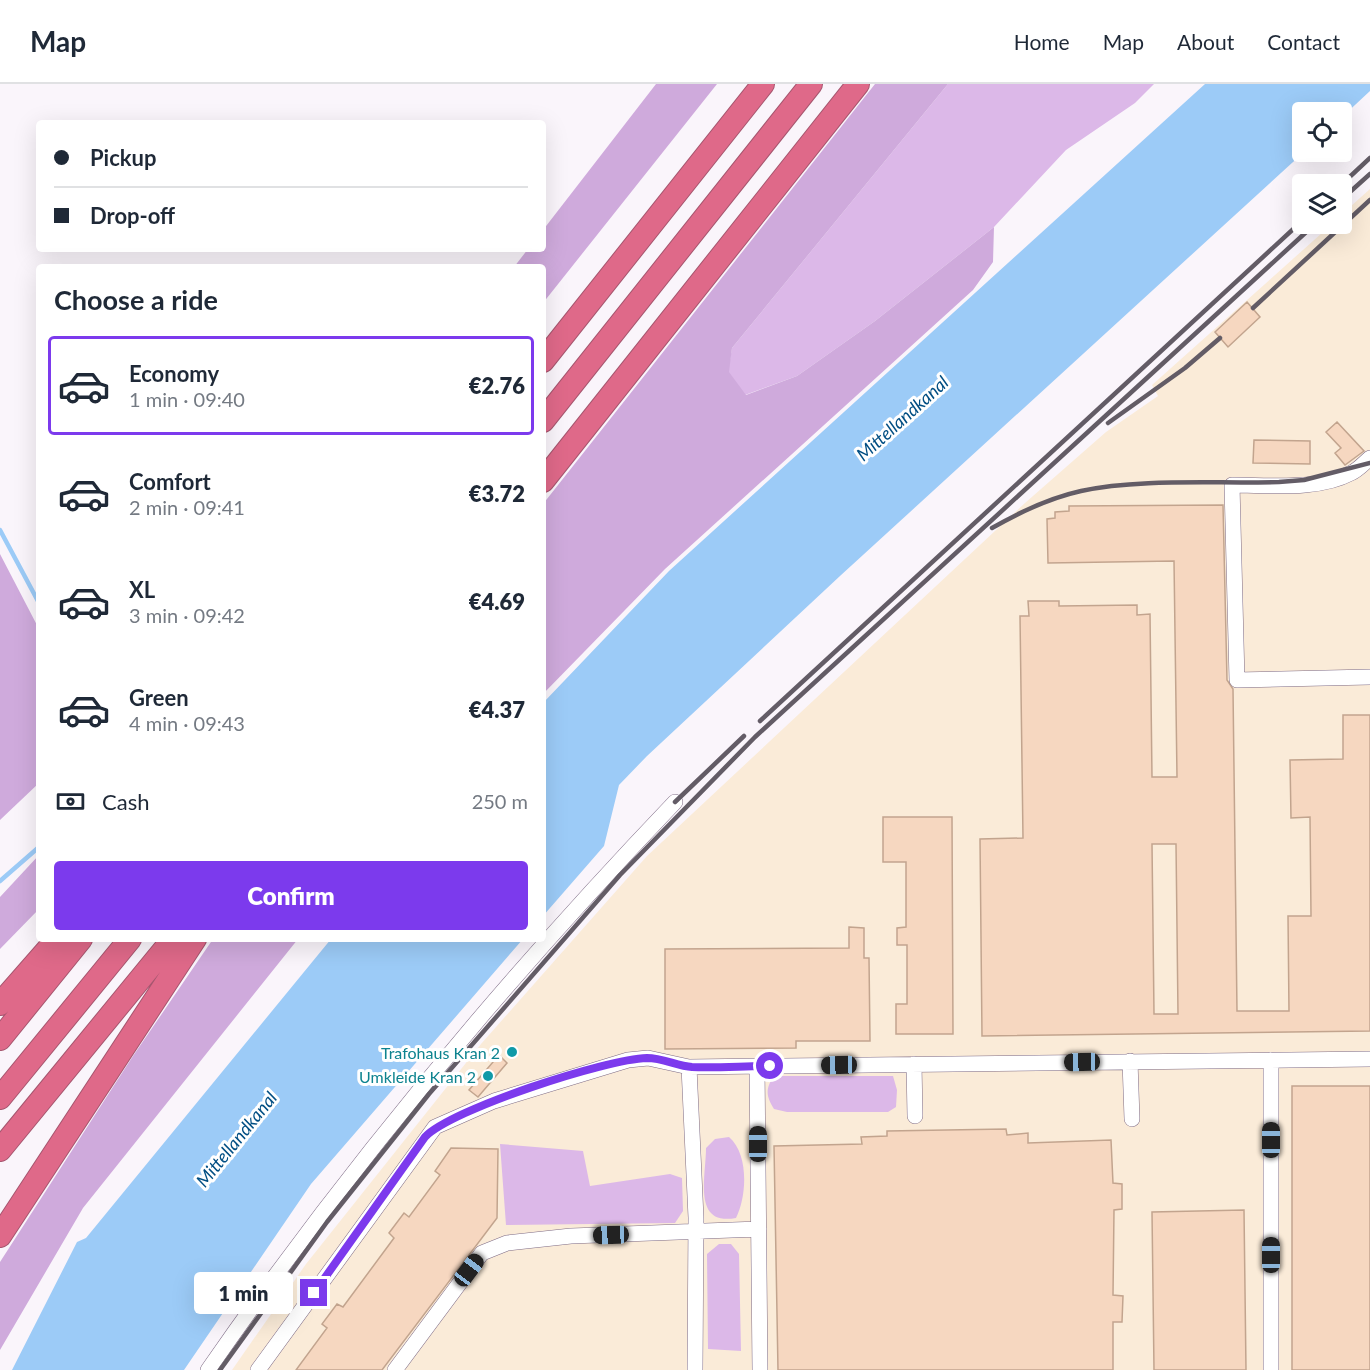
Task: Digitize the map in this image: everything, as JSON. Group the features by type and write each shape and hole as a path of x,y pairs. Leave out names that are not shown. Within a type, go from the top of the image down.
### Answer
{"highway":[{"path":"546,357 763,84"},
{"path":"546,417 811,84"},
{"path":"546,477 858,84"},
{"path":"0,1004 54,942"},
{"path":"0,1039 79,942"},
{"path":"0,1098 128,942"},
{"path":"0,1150 171,942"},
{"path":"0,1236 193,942"}],"lane":[{"path":"1370,458 1351,473 1326,481 1233,485 1237,680 1370,677"},
{"path":"546,941 675,802"},
{"path":"208,1370 320,1214 420,1087 545,942"},
{"path":"258,1370 435,1127 504,1098 628,1060 648,1058 689,1067 1370,1059"},
{"path":"1271,1060 1271,1370"},
{"path":"1130,1061 1132,1119"},
{"path":"914,1064 915,1116"},
{"path":"757,1066 760,1370"},
{"path":"689,1067 696,1230 695,1370"},
{"path":"394,1370 482,1253 507,1243 571,1236 759,1228"}],"shaded area":[{"path":"656,84 717,84 546,299 546,264 516,264 526,252 546,252 546,226"},
{"path":"875,84 948,84 732,348 729,372 746,395 797,376 875,321 994,227 993,262 973,290 665,569 546,691 546,500"},
{"path":"948,84 1154,84 1135,103 1066,150 994,227 875,321 797,376 745,395 728,372 732,348"},
{"path":"1370,189 1370,1370 232,1370 306,1264 481,1044 647,856 1025,503 1106,432 1158,396 1152,385 1321,234 1352,234 1352,205"},
{"path":"0,554 36,623 36,786 0,820"},
{"path":"36,858 36,912 0,949 0,897"},
{"path":"211,942 296,942 83,1208 0,1350 0,1262 133,1056"},
{"path":"774,1076 893,1076 897,1090 896,1107 888,1112 787,1112 774,1109 768,1092"},
{"path":"729,1137 735,1144 743,1164 744,1187 736,1218 722,1218 713,1215 704,1197 706,1148 715,1139"},
{"path":"500,1144 583,1151 590,1186 670,1174 682,1178 683,1211 675,1223 506,1225"},
{"path":"719,1244 731,1244 739,1254 741,1351 708,1349 707,1254"}],"water":[{"name":"Mittellandkanal","path":"1205,84 1370,84 1370,91 1352,108 1352,102 1292,102 1293,162 840,576 647,756 619,785 604,846 546,913 546,700 669,571"},
{"name":"Mittellandkanal","path":"329,942 520,942 311,1184 184,1370 12,1370 77,1242 86,1238"}],"building":[{"path":"1247,302 1260,317 1228,347 1215,332"},
{"path":"1337,422 1364,451 1345,465 1335,453 1341,448 1326,432"},
{"path":"1254,440 1310,441 1310,464 1253,463"},
{"path":"1223,505 1227,680 1233,689 1237,1011 1289,1011 1288,916 1311,916 1310,817 1291,818 1290,760 1343,759 1343,715 1370,715 1370,1031 982,1036 980,839 1023,838 1020,616 1029,616 1028,601 1059,601 1059,606 1137,605 1137,615 1150,614 1152,777 1177,777 1174,561 1048,563 1047,519 1055,518 1055,512 1069,511 1069,506","holes":["1152,844 1176,844 1178,1014 1154,1014"]},
{"path":"883,817 952,817 953,1034 896,1034 896,1004 907,1004 907,945 897,945 897,928 906,927 906,862 883,862"},
{"path":"849,927 864,928 864,958 869,958 870,1041 796,1041 796,1048 665,1049 665,949 849,948"},
{"name":"Umkleide Kran 2","path":"499,1055 507,1063 478,1097 469,1090"},
{"path":"1292,1086 1370,1086 1370,1370 1292,1370"},
{"path":"1006,1129 1007,1135 1028,1133 1028,1143 1111,1140 1113,1183 1122,1184 1122,1209 1114,1210 1113,1295 1123,1296 1122,1322 1113,1322 1113,1370 778,1370 774,1146 862,1144 861,1137 887,1136 887,1131"},
{"path":"451,1148 498,1149 497,1218 382,1370 296,1370 327,1328 322,1324 337,1304 343,1307 394,1238 389,1233 404,1213 409,1217 440,1175 435,1171"},
{"path":"1244,1210 1246,1370 1154,1370 1152,1212"}],"waterway":[{"path":"0,530 36,597"},
{"path":"0,881 36,850"}],"railway":[{"path":"1352,175 1370,158"},
{"path":"1352,190 1370,174"},
{"path":"1253,308 1370,200"},
{"path":"760,721 1292,230"},
{"path":"220,1370 327,1222 429,1094 620,875 755,737 1304,234"},
{"path":"1108,423 1185,368 1220,338"},
{"path":"992,528 1046,502 1069,494 1104,487 1153,483 1304,480 1370,463"},
{"path":"675,802 744,736"}],"place":[{"name":"Trafohaus Kran 2","path":"512,1052"},
{"name":"Umkleide Kran 2","path":"488,1076"}],"route":[{"path":"314,1293 425,1137 435,1127 449,1119 494,1101 628,1060 648,1058 671,1061 689,1067 770,1066"}]}
